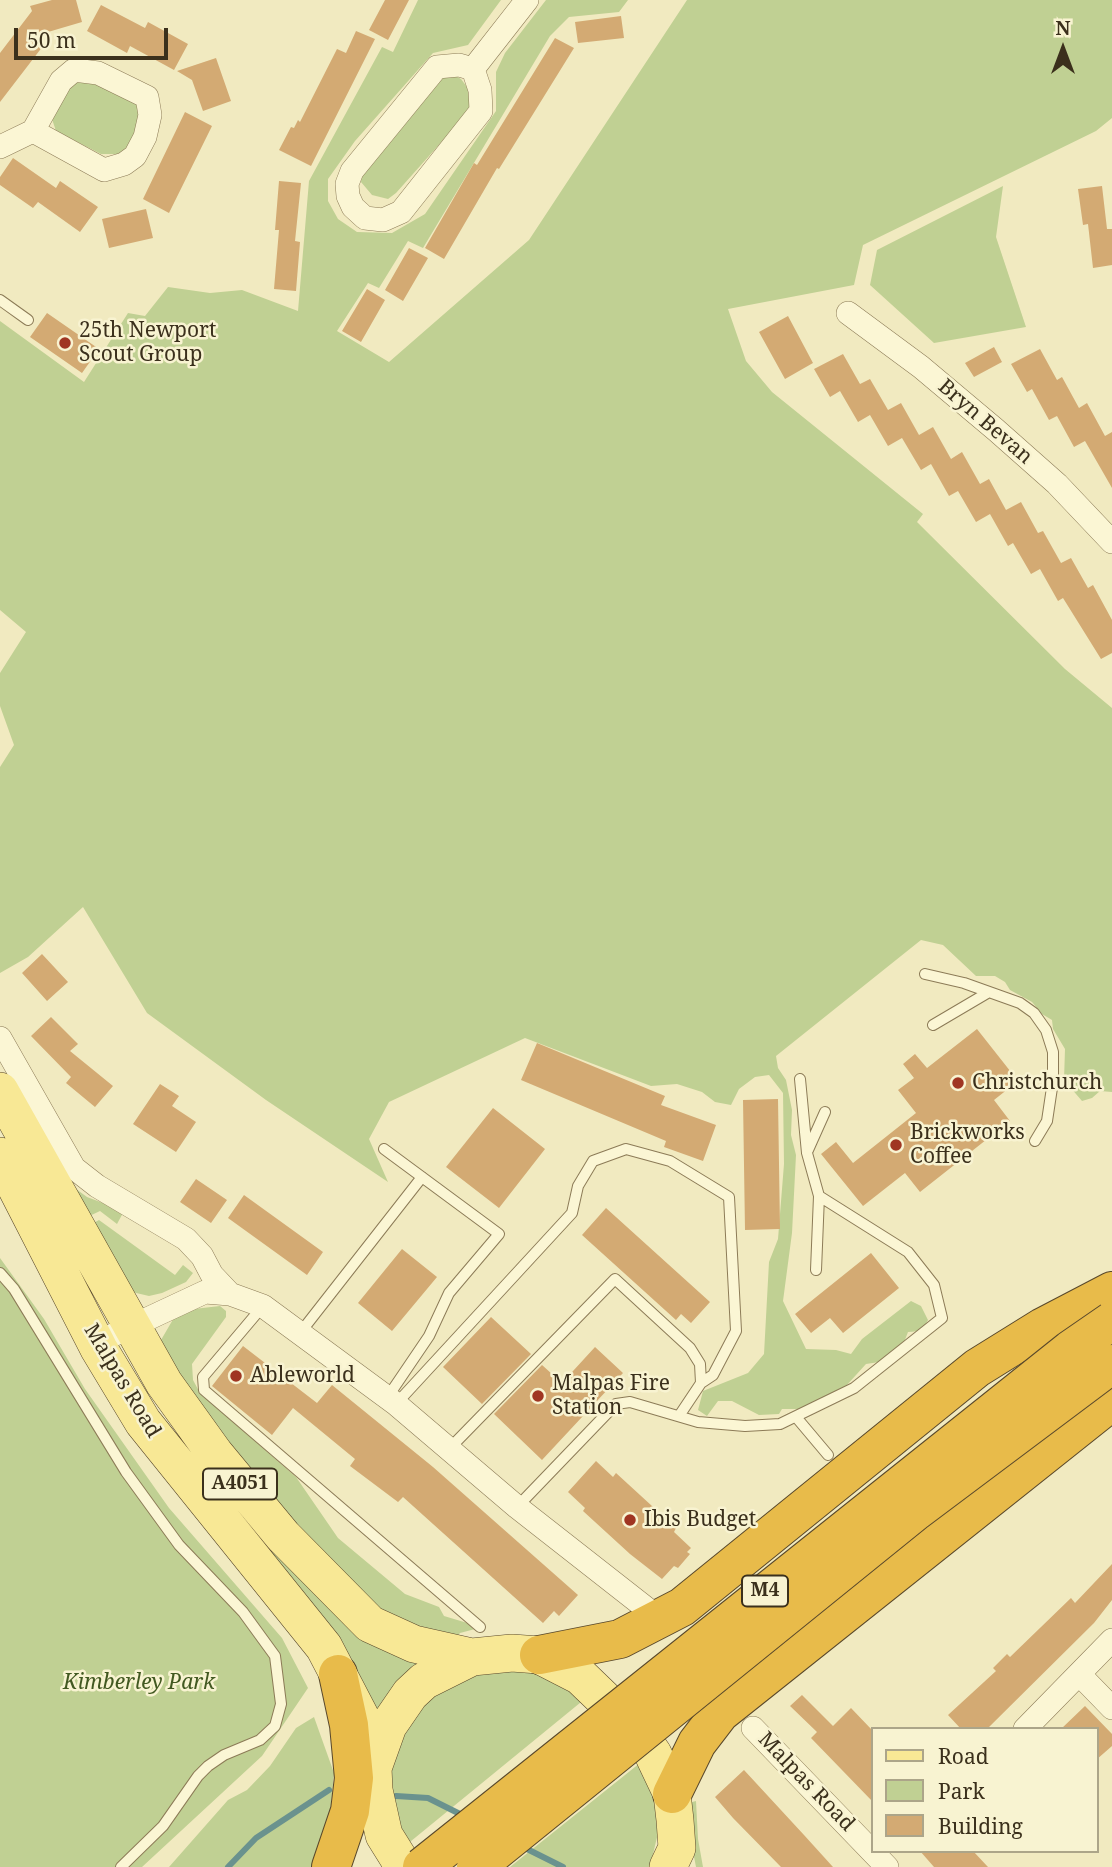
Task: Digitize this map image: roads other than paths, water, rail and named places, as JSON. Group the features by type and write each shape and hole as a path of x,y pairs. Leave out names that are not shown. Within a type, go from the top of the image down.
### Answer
{"highway":[{"name":"M4","path":"539,1655 602,1645 639,1631 682,1607 977,1368 1043,1327 1112,1291"},
{"name":"M4","path":"422,1867 1059,1358 1112,1321"},
{"name":"M4","path":"476,1867 916,1511 1112,1364"},
{"path":"672,1794 697,1743 720,1713 1112,1401"},
{"path":"331,1867 350,1811 354,1778 349,1725 338,1674"},
{"path":"346,1867 359,1841 374,1779"}],"main road":[{"name":"Malpas Road","path":"0,1091 164,1383 215,1454 283,1536 370,1624 414,1644 476,1642"},
{"name":"Malpas Road","path":"0,1156 96,1343 143,1422 324,1647 361,1718 384,1835 404,1867"},
{"path":"374,1779 388,1726 410,1694 424,1681 476,1642 491,1653 539,1655 580,1676 636,1730 658,1762 672,1794 677,1861"}],"street":[{"path":"473,69 527,0"},
{"path":"459,65 473,69 480,90 481,111 401,212 383,220 365,218 353,207 348,196 347,184 352,171 437,67 459,65"},
{"path":"0,147 33,131 61,81 74,70 98,73 147,97 150,115 145,137 135,156 124,164 104,170 33,131"},
{"name":"Bryn Bevan","path":"848,313 921,368 996,430 1057,485 1112,542"},
{"path":"0,1038 74,1168 97,1186 186,1240 202,1255 212,1275 229,1294"},
{"name":"Malpas Road","path":"132,1326 205,1292 229,1294 264,1306 391,1401 517,1507 651,1612"},
{"path":"96,1343 132,1326"},
{"path":"1027,1727 1112,1640"},
{"path":"1079,1674 1112,1708"},
{"name":"Malpas Road","path":"753,1728 870,1841"}],"lane":[{"path":"0,300 28,320"},
{"path":"925,974 989,992 1026,1007 1041,1022 1052,1042 1054,1065 1047,1121 1035,1141"},
{"path":"933,1025 989,992"},
{"path":"800,1079 807,1153 820,1196 816,1270"},
{"path":"807,1153 825,1112"},
{"path":"384,1149 499,1234 449,1293 429,1336 391,1401"},
{"path":"391,1401 572,1213 578,1186 593,1161 626,1149 670,1161 729,1196 736,1331 713,1375 701,1383 679,1416"},
{"path":"300,1333 422,1177"},
{"path":"517,1507 616,1404 630,1402 698,1422 745,1426 780,1424 854,1388 942,1318 934,1285 908,1252 820,1196"},
{"path":"0,1272 14,1289 127,1472 179,1545 243,1612 275,1656 281,1704 275,1726 260,1740 224,1755 208,1766 163,1826 121,1867"},
{"path":"449,1449 615,1279 690,1348 700,1364 701,1383"},
{"path":"264,1306 203,1377 204,1390 476,1642"},
{"path":"796,1417 828,1455"}],"waterway":[{"path":"228,1867 256,1838 329,1790"},
{"path":"396,1796 428,1798 464,1816"},
{"path":"523,1847 563,1867"}],"place":[{"name":"25th Newport Scout Group","path":"65,343"},
{"name":"Christchurch","path":"958,1083"},
{"name":"Brickworks Coffee","path":"896,1145"},
{"name":"Ableworld","path":"236,1376"},
{"name":"Malpas Fire Station","path":"538,1396"},
{"name":"Ibis Budget","path":"630,1520"}],"park label":[{"name":"Kimberley Park","path":"139,1683"}]}
